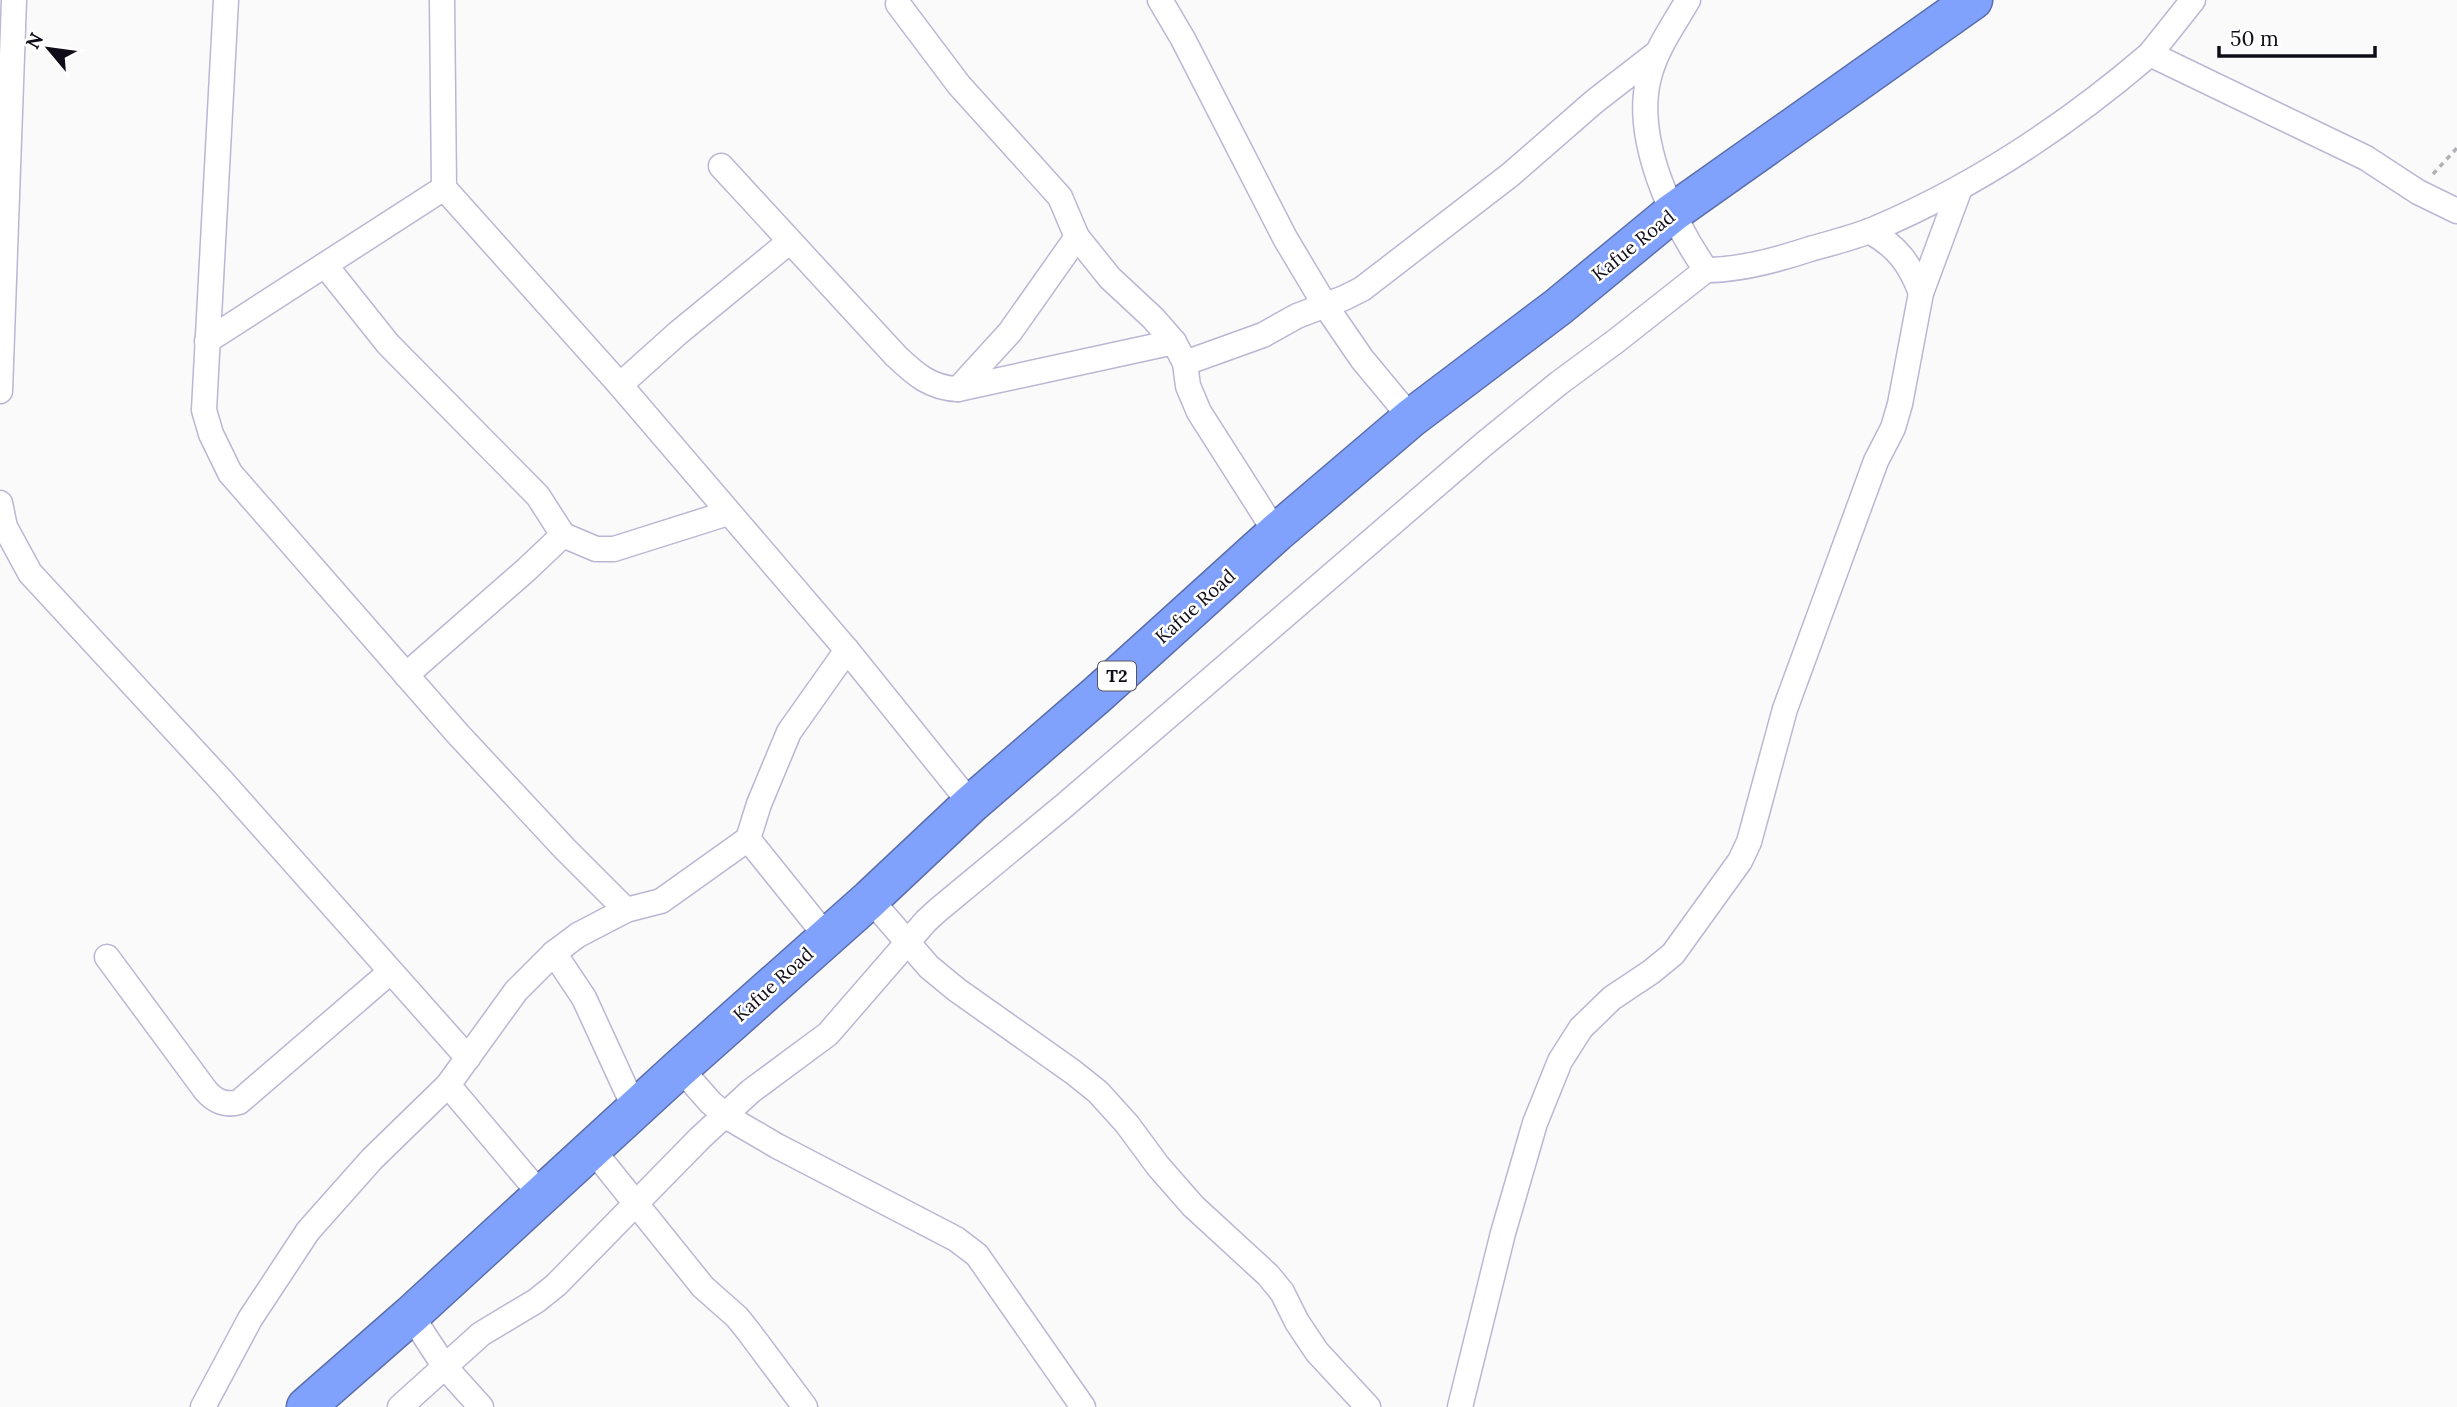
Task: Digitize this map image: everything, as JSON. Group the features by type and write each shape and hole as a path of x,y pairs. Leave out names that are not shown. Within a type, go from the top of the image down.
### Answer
{"highway":[{"name":"Kafue Road","path":"306,1407 870,899 971,804 1098,694 1276,533 1411,418 1558,307 1672,213 1973,0"}],"street":[{"path":"0,391 14,0"},
{"path":"226,0 204,410 211,434 230,473 406,675 565,849 626,910"},
{"path":"442,0 444,188 620,385 847,650 971,804"},
{"path":"1160,0 1183,38 1285,238 1325,305 1362,359 1411,418"},
{"path":"1688,0 1657,52 1645,102 1653,159 1672,213 1706,270"},
{"path":"400,1407 481,1334 536,1301 556,1285 635,1202 725,1115 760,1083 828,1034 932,915 1065,805 1484,444 1559,383 1706,270 1726,270 1790,256 1869,231 1960,188 2039,140 2085,107 2150,54 2193,0"},
{"path":"898,4 959,85 1060,197 1077,237 1110,278 1153,318 1180,353 1188,386 1199,412 1276,533"},
{"path":"721,166 914,373 931,385 958,389 1180,353 1262,335 1297,316 1362,289 1474,204 1657,52"},
{"path":"2150,54 2366,158 2418,192 2457,211"},
{"path":"207,341 444,188"},
{"path":"1460,1407 1506,1222 1535,1124 1560,1061 1581,1028 1612,998 1673,954 1740,861 1749,842 1785,709 1876,461 1893,428 1922,293 1960,188"},
{"path":"1869,231 1886,240 1901,254 1922,293"},
{"path":"958,389 997,348 1077,237"},
{"path":"620,385 789,242"},
{"path":"324,265 388,344 538,496 563,535 596,549 614,549 728,513"},
{"path":"0,503 5,527 30,573 221,780 468,1058"},
{"path":"406,675 563,535"},
{"path":"203,1407 250,1319 308,1231 372,1159 447,1085 516,991 554,953 578,934 626,910 661,901 748,839 759,804 789,732 847,650"},
{"path":"748,839 827,936"},
{"path":"870,899 929,967 1098,1092 1193,1206 1268,1275 1282,1292 1297,1322 1317,1352 1368,1407"},
{"path":"554,953 584,998 635,1109"},
{"path":"107,957 206,1091 222,1103 231,1105 239,1102 390,972"},
{"path":"680,1068 694,1086 725,1115 777,1146 917,1219 977,1255 1083,1407"},
{"path":"447,1085 541,1195"},
{"path":"592,1149 703,1287 737,1317 805,1407"},
{"path":"411,1315 446,1367 481,1407"}],"path":[{"path":"2418,192 2457,148"}]}
